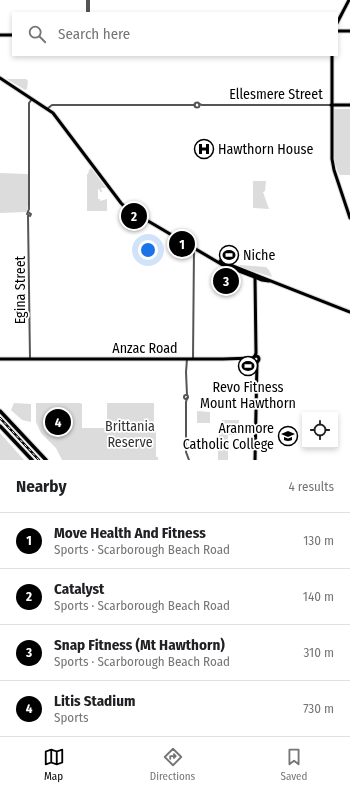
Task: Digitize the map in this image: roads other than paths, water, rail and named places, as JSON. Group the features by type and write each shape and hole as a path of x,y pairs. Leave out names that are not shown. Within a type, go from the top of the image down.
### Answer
{"highway":[{"path":"0,411 46,460"},
{"path":"0,426 32,460"}],"main road":[{"path":"338,17 348,0"},
{"path":"338,21 348,0"},
{"path":"338,31 350,31"},
{"path":"0,35 12,34"},
{"path":"332,56 331,141 333,163 350,218"},
{"path":"0,78 53,113 123,205 217,260 257,277 350,312"},
{"name":"Ellesmere Street","path":"332,105 350,105"},
{"path":"255,460 257,277"},
{"name":"Anzac Road","path":"0,359 255,358"}],"street":[{"path":"88,0 88,12"},
{"name":"Egina Street","path":"30,359 29,217 27,214 29,212 29,103 32,99"},
{"name":"Ellesmere Street","path":"48,109 52,104 194,105 197,107 200,105 332,105"},
{"path":"193,359 193,251 195,247"},
{"path":"186,359 186,452 188,460"}],"railway":[{"path":"0,418 39,460"}],"place":[{"name":"Hawthorn House","path":"204,149"},
{"name":"Catalyst","path":"134,216"},
{"name":"Move Health And Fitness","path":"182,244"},
{"name":"Niche","path":"229,255"},
{"name":"Snap Fitness (Mt Hawthorn)","path":"226,281"},
{"name":"Revo Fitness Mount Hawthorn","path":"248,366"},
{"name":"Litis Stadium","path":"58,422"},
{"name":"Aranmore Catholic College","path":"288,436"}],"park label":[{"name":"Brittania Reserve","path":"130,434"}]}
